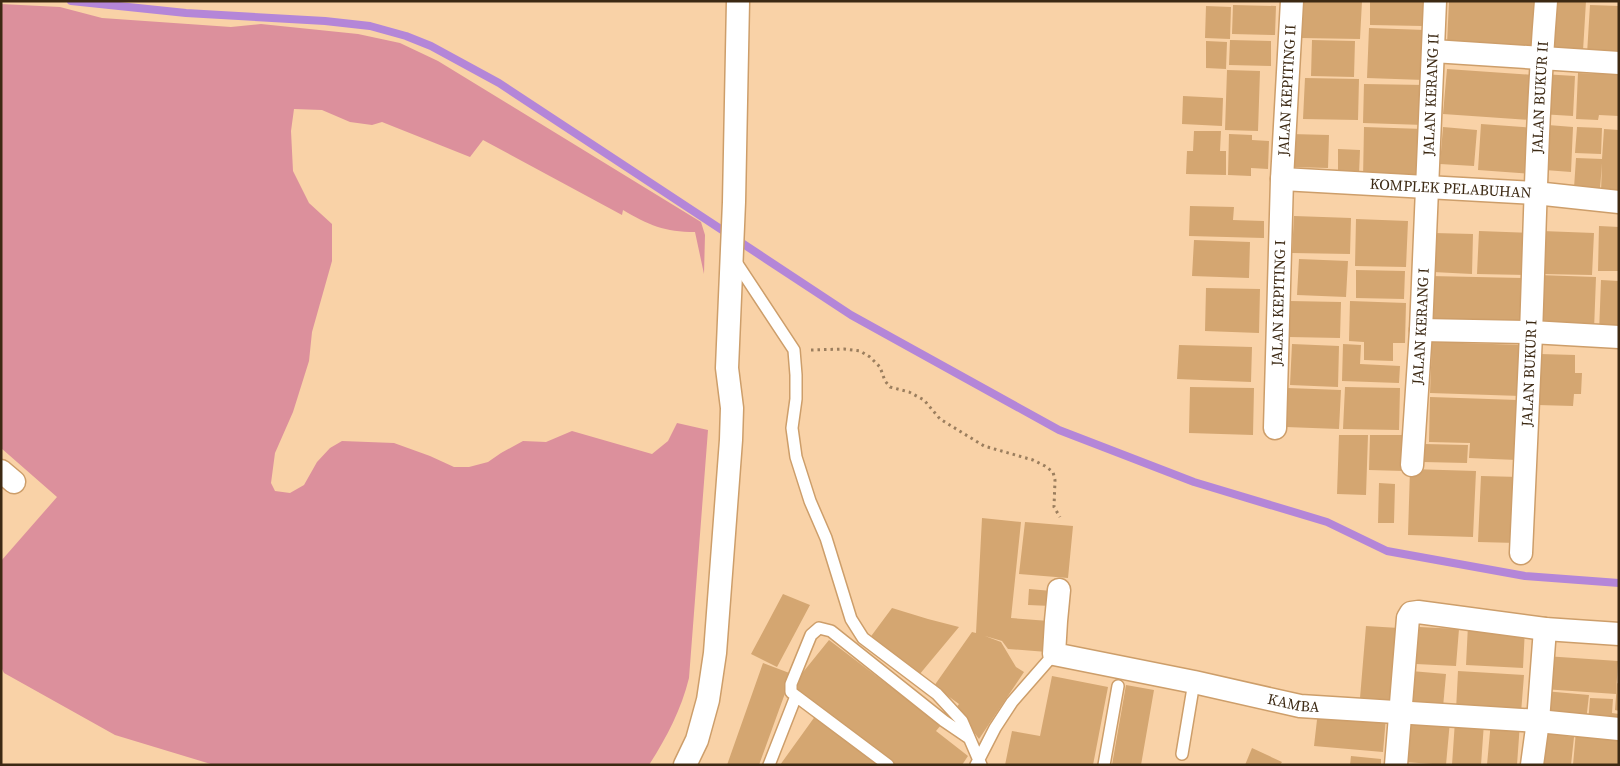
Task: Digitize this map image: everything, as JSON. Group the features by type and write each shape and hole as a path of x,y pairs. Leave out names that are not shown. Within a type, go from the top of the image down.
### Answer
{"street":[{"path":"685,765 700,732 716,653 731,440 732,408 726,368 734,202 738,1"},
{"name":"JALAN KEPITING II","path":"1282,179 1292,1"},
{"name":"JALAN KERANG II","path":"1426,187 1435,1"},
{"name":"JALAN BUKUR II","path":"1535,193 1541,57 1546,1"},
{"path":"1433,51 1619,63"},
{"name":"KOMPLEK PELABUHAN","path":"1282,179 1535,193 1619,202"},
{"name":"JALAN KEPITING I","path":"1275,428 1282,179"},
{"name":"JALAN KERANG I","path":"1412,465 1422,330 1426,187"},
{"name":"JALAN BUKUR I","path":"1521,553 1535,193"},
{"path":"1422,330 1531,332 1619,337"},
{"path":"1054,654 1059,590"},
{"path":"1396,765 1408,618 1411,613 1418,612 1545,629 1619,634"},
{"path":"1532,765 1538,722 1545,629"},
{"name":"KAMBA","path":"1054,654 1194,682 1300,706 1619,729"}],"lane":[{"path":"731,254 794,350 796,399 792,428 796,457 810,501 826,538 850,619 863,638 937,694 962,720 978,763"},
{"path":"888,765 792,692 791,684 811,635 819,628 832,631 944,721 969,738"},
{"path":"978,763 995,728 1012,702 1054,654"},
{"path":"1182,754 1194,682"},
{"path":"1104,765 1118,686"},
{"path":"769,765 796,696"}],"path":[{"path":"790,344 808,350 844,349 860,351 870,357 880,367 885,381 890,387 909,392 924,400 940,419 984,446 1033,460 1045,466 1053,472 1055,480 1054,507 1060,517"}],"shaded area":[{"path":"1,4 60,7 102,18 231,27 261,24 358,34 400,43 438,61 701,222 705,235 704,274 695,232 675,231 657,227 623,210 622,215 483,140 470,157 382,122 372,125 350,122 322,110 294,109 291,131 293,171 309,203 332,224 332,261 312,332 309,361 293,412 275,453 271,483 275,491 290,493 304,485 317,462 330,448 342,441 394,443 454,467 469,467 488,462 523,441 546,442 572,431 652,454 668,441 677,423 708,430 689,678 673,723 649,765 214,765 115,735 4,673 1,667 1,561 57,497 1,448"}],"building":[{"path":"1302,1 1362,1 1360,39 1301,38"},
{"path":"1370,1 1424,1 1423,26 1370,25"},
{"path":"1449,1 1535,1 1532,50 1447,44"},
{"path":"1549,1 1586,1 1583,51 1546,49"},
{"path":"1233,5 1276,6 1275,35 1232,34"},
{"path":"1590,5 1619,6 1619,56 1587,54"},
{"path":"1206,6 1231,7 1230,39 1205,38"},
{"path":"1369,28 1425,30 1424,80 1367,78"},
{"path":"1230,40 1271,41 1271,66 1229,65"},
{"path":"1312,40 1355,41 1354,77 1311,76"},
{"path":"1206,41 1227,42 1226,69 1206,68"},
{"path":"1447,69 1534,75 1530,120 1443,114"},
{"path":"1227,70 1260,71 1258,131 1225,130"},
{"path":"1602,72 1619,73 1619,116 1599,115 1598,120 1576,119 1578,73 1601,74"},
{"path":"1542,74 1575,76 1573,116 1540,114"},
{"path":"1305,78 1359,79 1358,120 1303,119"},
{"path":"1364,84 1425,85 1424,125 1363,123"},
{"path":"1183,96 1223,98 1222,126 1182,124"},
{"path":"1481,124 1536,128 1533,174 1478,170"},
{"path":"1548,125 1573,127 1571,172 1545,170"},
{"path":"1364,127 1423,129 1421,180 1363,179"},
{"path":"1443,127 1477,130 1474,166 1440,164"},
{"path":"1577,127 1602,128 1601,154 1575,153"},
{"path":"1604,129 1619,130 1619,193 1601,192 1602,163 1600,189 1574,188 1576,158 1602,159"},
{"path":"1194,131 1221,131 1220,151 1226,151 1226,175 1186,174 1187,151 1193,151"},
{"path":"1229,134 1252,135 1252,140 1269,141 1268,169 1251,168 1251,176 1228,175"},
{"path":"1291,134 1329,135 1328,168 1289,167"},
{"path":"1338,149 1360,150 1359,174 1338,173"},
{"path":"1190,206 1234,207 1233,220 1264,221 1264,238 1189,236"},
{"path":"1294,216 1351,218 1350,254 1292,253"},
{"path":"1356,219 1408,221 1406,267 1355,266"},
{"path":"1599,226 1619,227 1619,271 1598,271"},
{"path":"1479,231 1530,233 1529,275 1477,274"},
{"path":"1542,231 1594,233 1592,275 1541,274"},
{"path":"1434,233 1473,234 1472,274 1433,272"},
{"path":"1194,240 1250,242 1249,278 1192,276"},
{"path":"1299,259 1348,261 1346,297 1297,295"},
{"path":"1356,270 1405,271 1404,299 1356,298"},
{"path":"1538,275 1596,277 1594,330 1536,328"},
{"path":"1430,276 1522,278 1520,329 1428,326"},
{"path":"1601,280 1619,281 1619,334 1599,333"},
{"path":"1206,288 1260,289 1259,333 1205,331"},
{"path":"1290,301 1341,302 1340,338 1289,337"},
{"path":"1350,301 1406,303 1405,343 1393,343 1393,361 1364,360 1364,342 1349,341"},
{"path":"1432,342 1523,345 1521,396 1430,393"},
{"path":"1292,344 1339,346 1338,387 1290,385"},
{"path":"1343,344 1361,345 1360,364 1400,366 1399,383 1342,381"},
{"path":"1179,345 1252,347 1251,382 1177,379"},
{"path":"1540,354 1575,355 1575,373 1582,373 1581,394 1574,394 1573,406 1538,405"},
{"path":"1190,387 1254,388 1253,435 1189,433"},
{"path":"1345,387 1400,388 1399,430 1343,429"},
{"path":"1287,388 1341,390 1339,429 1286,427"},
{"path":"1430,397 1518,400 1517,460 1469,458 1470,443 1429,442"},
{"path":"1339,435 1368,435 1366,495 1337,494"},
{"path":"1370,435 1405,435 1404,471 1369,470"},
{"path":"1424,444 1468,445 1467,463 1423,462"},
{"path":"1410,469 1476,471 1473,537 1408,535"},
{"path":"1481,476 1519,477 1517,543 1478,542"},
{"path":"1379,483 1395,484 1394,523 1378,523"},
{"path":"982,518 1021,522 1011,618 1049,621 1047,652 1008,649 1002,641 985,636 1001,642 1016,667 1024,672 979,739 956,708 959,704 934,686 972,632 976,633"},
{"path":"1025,522 1073,526 1068,578 1019,574"},
{"path":"1029,589 1052,591 1051,606 1028,605"},
{"path":"783,594 810,605 777,667 751,654"},
{"path":"892,608 959,627 919,675 869,639"},
{"path":"1468,625 1525,628 1523,668 1466,665"},
{"path":"1366,626 1399,628 1393,700 1360,698"},
{"path":"1419,627 1459,629 1456,666 1416,664"},
{"path":"829,640 941,725 936,731 968,756 962,765 894,765 791,687"},
{"path":"1545,656 1618,661 1616,694 1543,689"},
{"path":"763,663 792,674 759,765 727,765"},
{"path":"1411,671 1446,674 1443,707 1408,704"},
{"path":"1458,671 1524,675 1521,713 1456,710"},
{"path":"1052,676 1108,687 1093,765 1005,765 1012,731 1040,736"},
{"path":"1617,683 1619,684 1619,711 1615,710"},
{"path":"1126,685 1154,690 1141,765 1112,765"},
{"path":"1544,691 1589,695 1586,721 1542,717"},
{"path":"1590,698 1613,699 1612,713 1619,714 1619,726 1588,724"},
{"path":"1318,711 1386,717 1383,752 1314,746"},
{"path":"816,715 881,765 780,765"},
{"path":"1408,718 1450,721 1446,765 1405,762"},
{"path":"1455,721 1484,723 1481,765 1452,765"},
{"path":"1491,721 1520,723 1517,765 1487,765"},
{"path":"1540,725 1567,727 1566,736 1574,737 1571,765 1537,765"},
{"path":"1576,731 1619,734 1619,765 1573,765"},
{"path":"1252,748 1282,762 1280,765 1245,765"},
{"path":"1351,756 1381,759 1381,765 1350,765"}],"waterway":[{"path":"71,1 186,13 325,21 370,26 406,36 431,46 499,83 851,315 1059,430 1194,482 1327,522 1387,551 1525,576 1619,583"}]}
